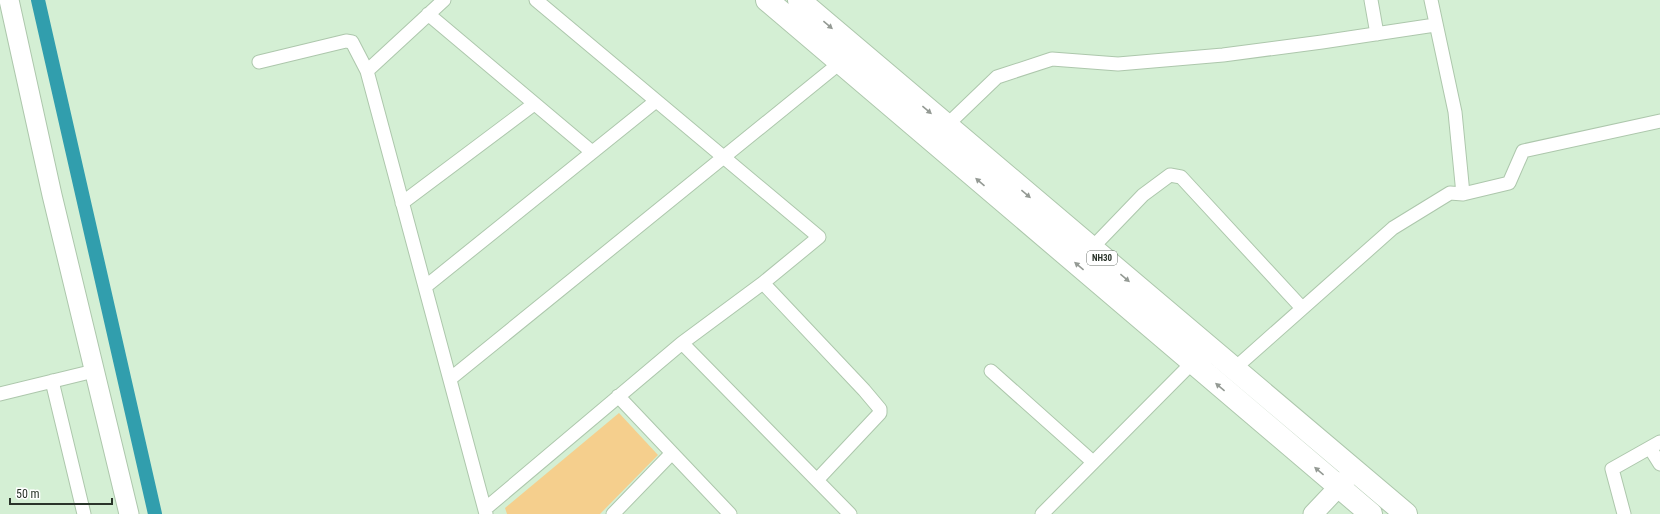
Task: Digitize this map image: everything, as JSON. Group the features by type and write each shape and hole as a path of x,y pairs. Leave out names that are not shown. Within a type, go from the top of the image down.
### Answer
{"highway":[{"name":"NH30","path":"766,0 841,62 1370,514"},
{"name":"NH30","path":"798,0 1406,514"}],"street":[{"path":"9,0 52,195 129,514"},
{"path":"367,71 444,0"},
{"path":"259,62 346,41 352,42 367,71 485,511 682,342 763,283 818,237 536,0"},
{"path":"1372,0 1377,34"},
{"path":"1431,0 1435,25 1455,112 1463,194"},
{"path":"428,14 592,152"},
{"path":"946,126 997,77 1052,59 1118,64 1223,55 1435,25"},
{"path":"450,379 841,62"},
{"path":"425,287 656,100"},
{"path":"402,203 534,104"},
{"path":"1234,369 1393,228 1450,193 1463,194 1509,183 1522,151 1660,121"},
{"path":"1091,249 1143,196 1170,176 1181,177 1302,308"},
{"path":"763,283 864,390 880,409 880,413 871,424 817,480"},
{"path":"682,342 850,514"},
{"path":"1042,514 1192,363"},
{"path":"0,394 94,370"},
{"path":"991,371 1093,462"},
{"path":"52,381 84,514"},
{"path":"618,396 730,514"},
{"path":"1624,514 1612,470 1655,445 1660,464"},
{"path":"614,514 672,453"},
{"path":"1313,514 1355,470"},
{"path":"1370,514 1384,496"}],"shaded area":[{"path":"619,413 658,455 600,514 507,514 505,508"}],"waterway":[{"path":"38,0 155,514"}]}
